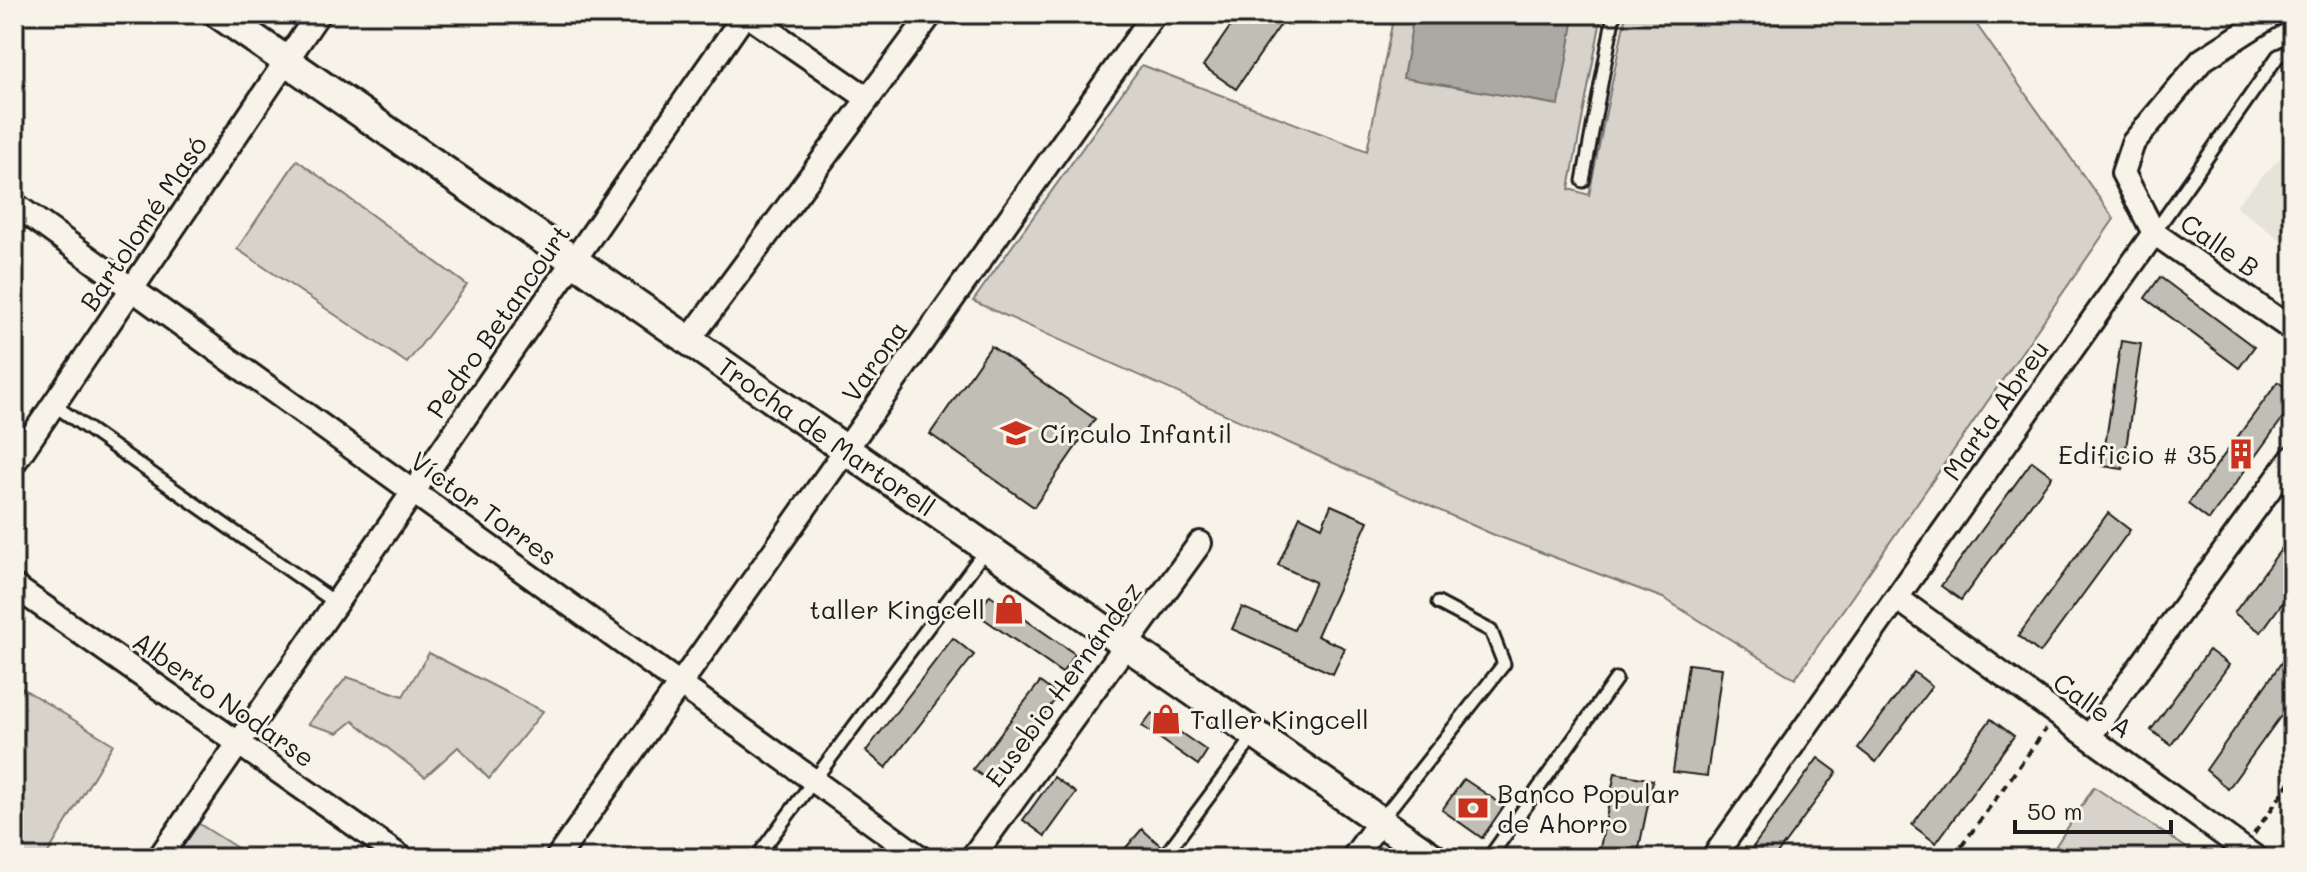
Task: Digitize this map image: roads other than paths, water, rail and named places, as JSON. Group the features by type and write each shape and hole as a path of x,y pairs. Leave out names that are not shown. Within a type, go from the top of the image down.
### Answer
{"street":[{"name":"Trocha de Martorell","path":"219,14 1433,858"},
{"name":"Bartolomé Masó","path":"14,463 318,14"},
{"path":"746,14 867,98"},
{"name":"Pedro Betancourt","path":"159,858 746,14"},
{"path":"689,340 931,14"},
{"name":"Varona","path":"557,858 1154,14"},
{"path":"2154,233 2123,173 2133,143 2202,60 2274,14"},
{"name":"Víctor Torres","path":"14,204 921,858"},
{"name":"Calle B","path":"2154,233 2293,330"},
{"name":"Marta Abreu","path":"1713,858 2154,233"},
{"path":"2089,737 2293,457"},
{"name":"Eusebio Hernández","path":"972,858 1200,543"},
{"name":"Alberto Nodarse","path":"14,586 402,858"},
{"name":"Calle A","path":"1897,598 2250,854"},
{"path":"1353,858 1380,821"}],"lane":[{"path":"1583,181 1614,14"},
{"path":"2154,233 2278,56 2293,49"},
{"path":"54,405 336,603"},
{"path":"756,858 987,548"},
{"path":"1380,821 1504,664 1491,631 1438,603"},
{"path":"1489,858 1616,679"},
{"path":"1163,858 1255,734"}],"place":[{"name":"Círculo Infantil","path":"1016,433"},
{"name":"Edificio # 35","path":"2241,454"},
{"name":"taller Kingcell","path":"1009,609"},
{"name":"Taller Kingcell","path":"1166,719"},
{"name":"Banco Popular de Ahorro","path":"1473,808"}]}
